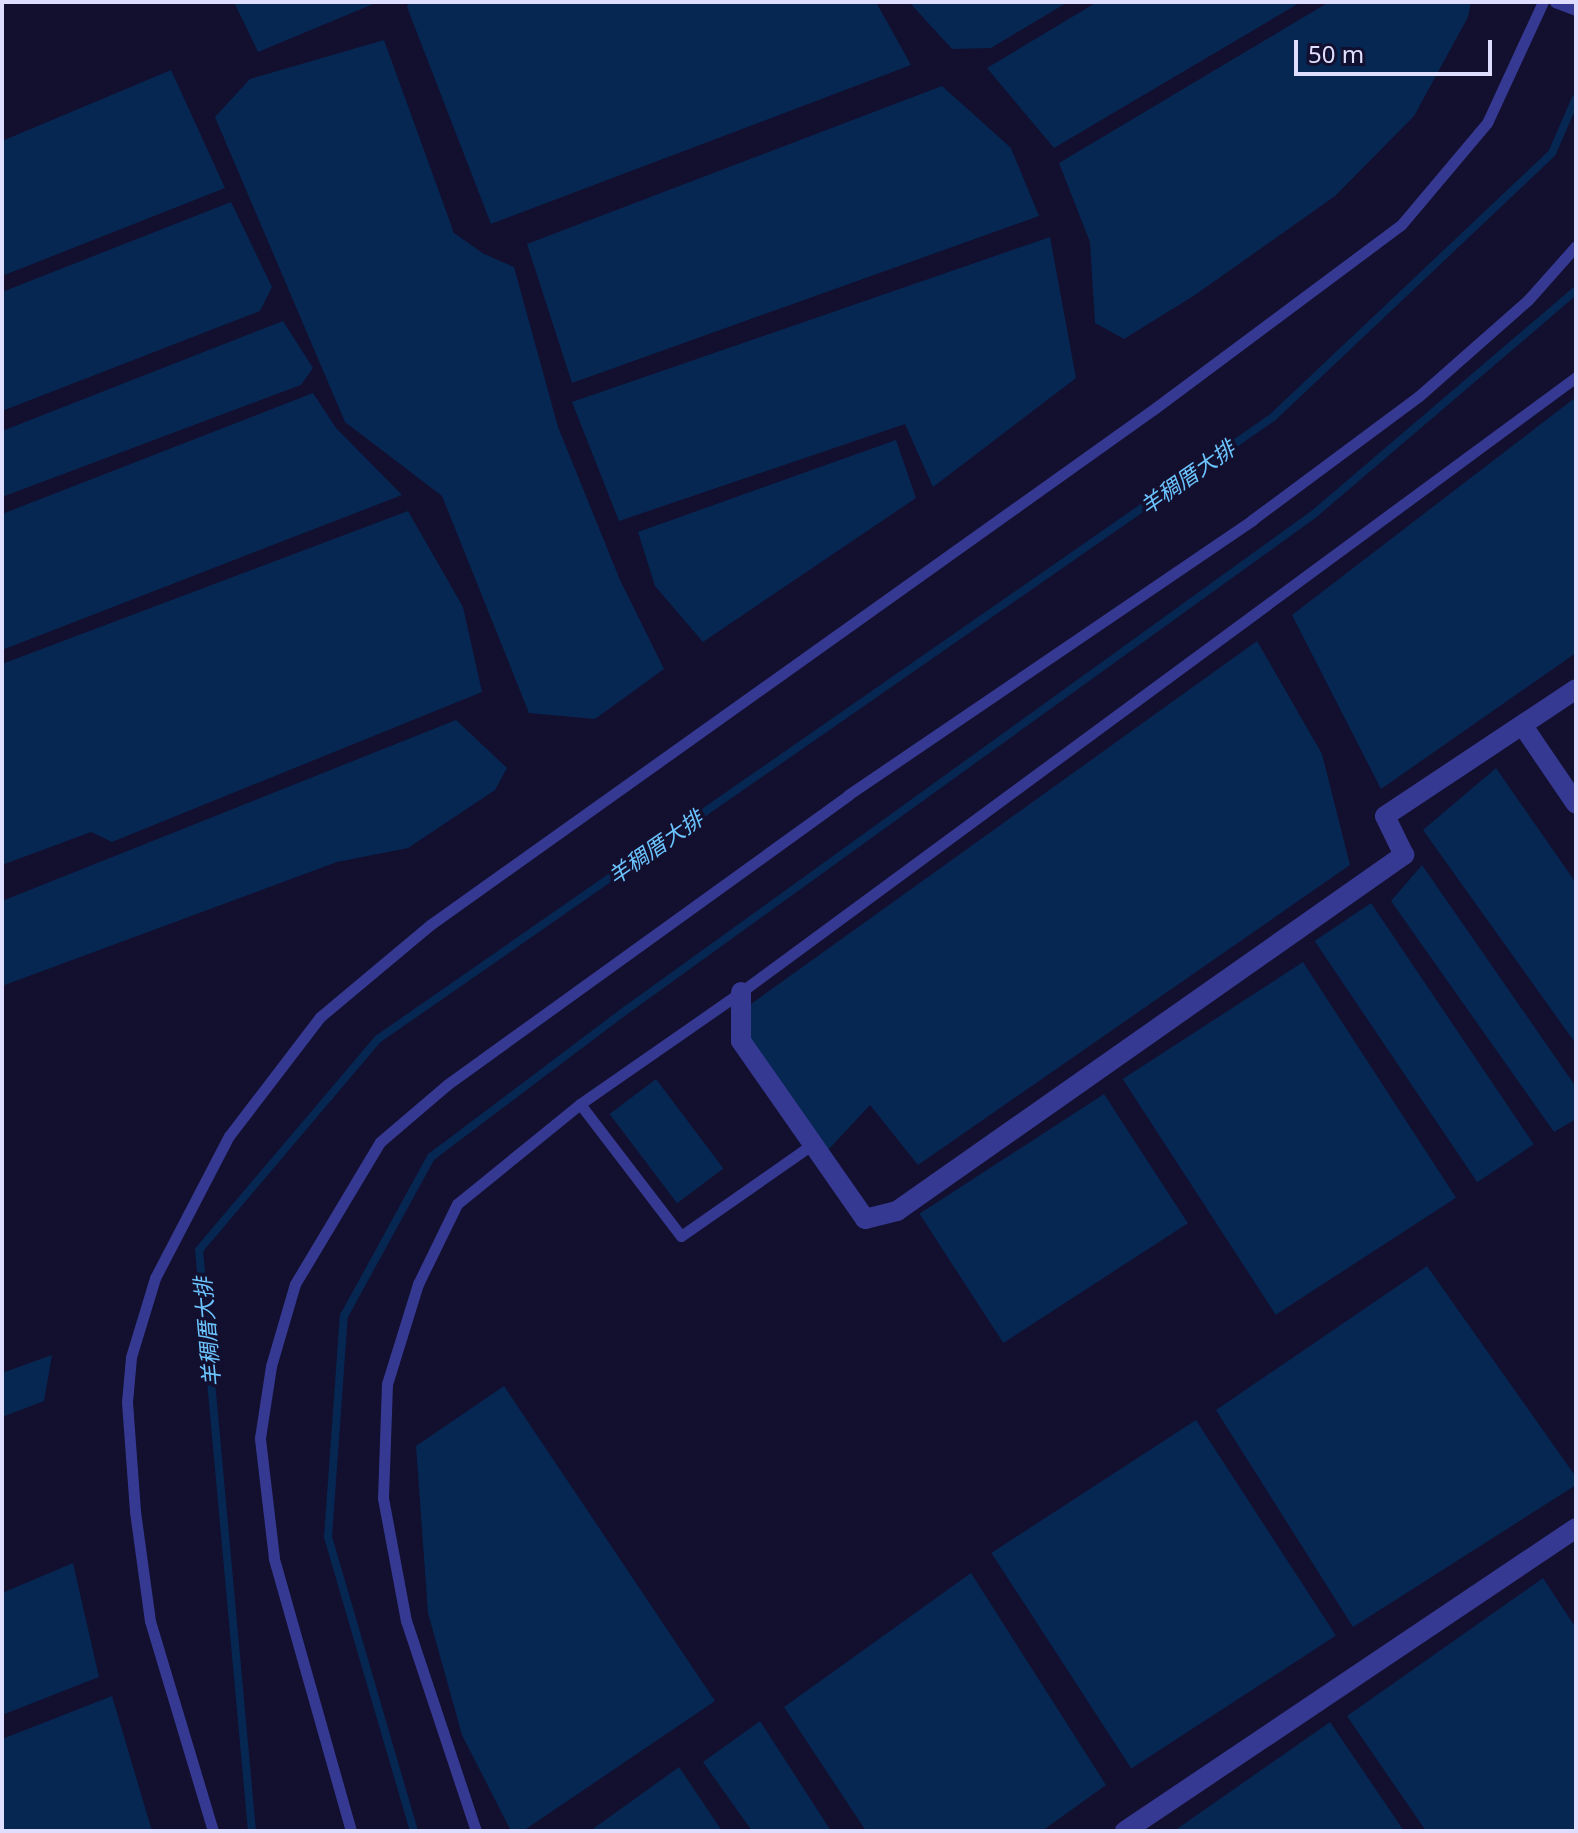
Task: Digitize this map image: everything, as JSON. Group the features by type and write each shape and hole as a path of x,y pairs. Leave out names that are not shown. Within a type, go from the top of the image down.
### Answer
{"street":[{"path":"741,992 741,1041 865,1219 897,1211 1404,855 1385,816 1576,689"},
{"path":"1523,726 1576,804"},
{"path":"1125,1831 1576,1528"}],"lane":[{"path":"213,1831 150,1621 135,1511 127,1402 131,1357 155,1278 229,1136 320,1017 430,925 1154,409 1401,225 1487,123 1543,2"},
{"path":"1555,2 1576,10"},
{"path":"351,1831 274,1558 260,1438 271,1366 295,1284 380,1142 448,1084 848,795 1252,520 1419,396 1528,300 1576,246"},
{"path":"476,1831 406,1621 383,1498 387,1384 418,1284 457,1204 580,1104 741,992 1576,377"},
{"path":"580,1104 681,1236 813,1144"}],"water":[{"path":"234,2 378,2 258,52"},
{"path":"409,2 876,2 911,65 491,224 407,7"},
{"path":"909,2 1068,2 991,48 952,49"},
{"path":"1097,2 1301,2 1054,148 987,68"},
{"path":"1329,2 1471,2 1468,17 1414,116 1335,196 1195,295 1124,339 1095,323 1090,242 1059,163"},
{"path":"384,40 454,233 484,254 514,267 558,427 620,580 664,669 595,719 529,713 442,496 345,422 215,117 250,79"},
{"path":"171,70 225,188 2,276 2,141"},
{"path":"942,86 1011,148 1039,216 572,383 527,244"},
{"path":"231,202 272,287 260,311 2,411 2,292"},
{"path":"1050,237 1076,378 933,487 905,424 619,521 572,402"},
{"path":"283,321 313,368 301,385 2,497 2,431"},
{"path":"313,393 336,428 402,495 2,650 2,514"},
{"path":"1576,397 1576,653 1381,789 1292,615"},
{"path":"896,440 916,498 703,642 655,586 638,532"},
{"path":"408,511 463,607 482,692 112,842 91,832 2,865 2,664"},
{"path":"1257,641 1322,754 1350,865 918,1165 870,1105 828,1150 748,1040 751,1004"},
{"path":"456,720 507,768 495,790 408,848 337,862 2,986 2,901"},
{"path":"1496,768 1576,883 1576,1044 1423,830"},
{"path":"1422,865 1576,1087 1576,1119 1554,1132 1391,901"},
{"path":"1371,903 1534,1144 1477,1182 1315,941"},
{"path":"1303,962 1456,1198 1276,1315 1123,1079"},
{"path":"656,1079 723,1168 677,1203 610,1114"},
{"path":"1104,1094 1188,1223 1003,1343 919,1214"},
{"path":"1427,1266 1576,1477 1576,1485 1353,1627 1216,1410"},
{"path":"52,1355 44,1401 2,1417 2,1373"},
{"path":"504,1386 715,1701 523,1831 511,1831 462,1735 428,1613 416,1446"},
{"path":"1196,1420 1336,1636 1131,1768 991,1553"},
{"path":"73,1563 99,1677 2,1715 2,1593"},
{"path":"971,1573 1106,1785 1042,1831 866,1831 784,1707"},
{"path":"1543,1578 1576,1628 1576,1831 1426,1831 1347,1716"},
{"path":"112,1696 152,1831 2,1831 2,1739"},
{"path":"760,1721 831,1831 752,1831 703,1762"},
{"path":"1330,1722 1404,1831 1174,1831"},
{"path":"679,1767 722,1831 590,1831"}],"waterway":[{"name":"羊稠厝大排","path":"252,1831 199,1250 378,1039 1273,417 1552,153 1576,98"},
{"path":"414,1831 328,1537 344,1316 431,1157 629,1008 1314,514 1576,290"}]}
